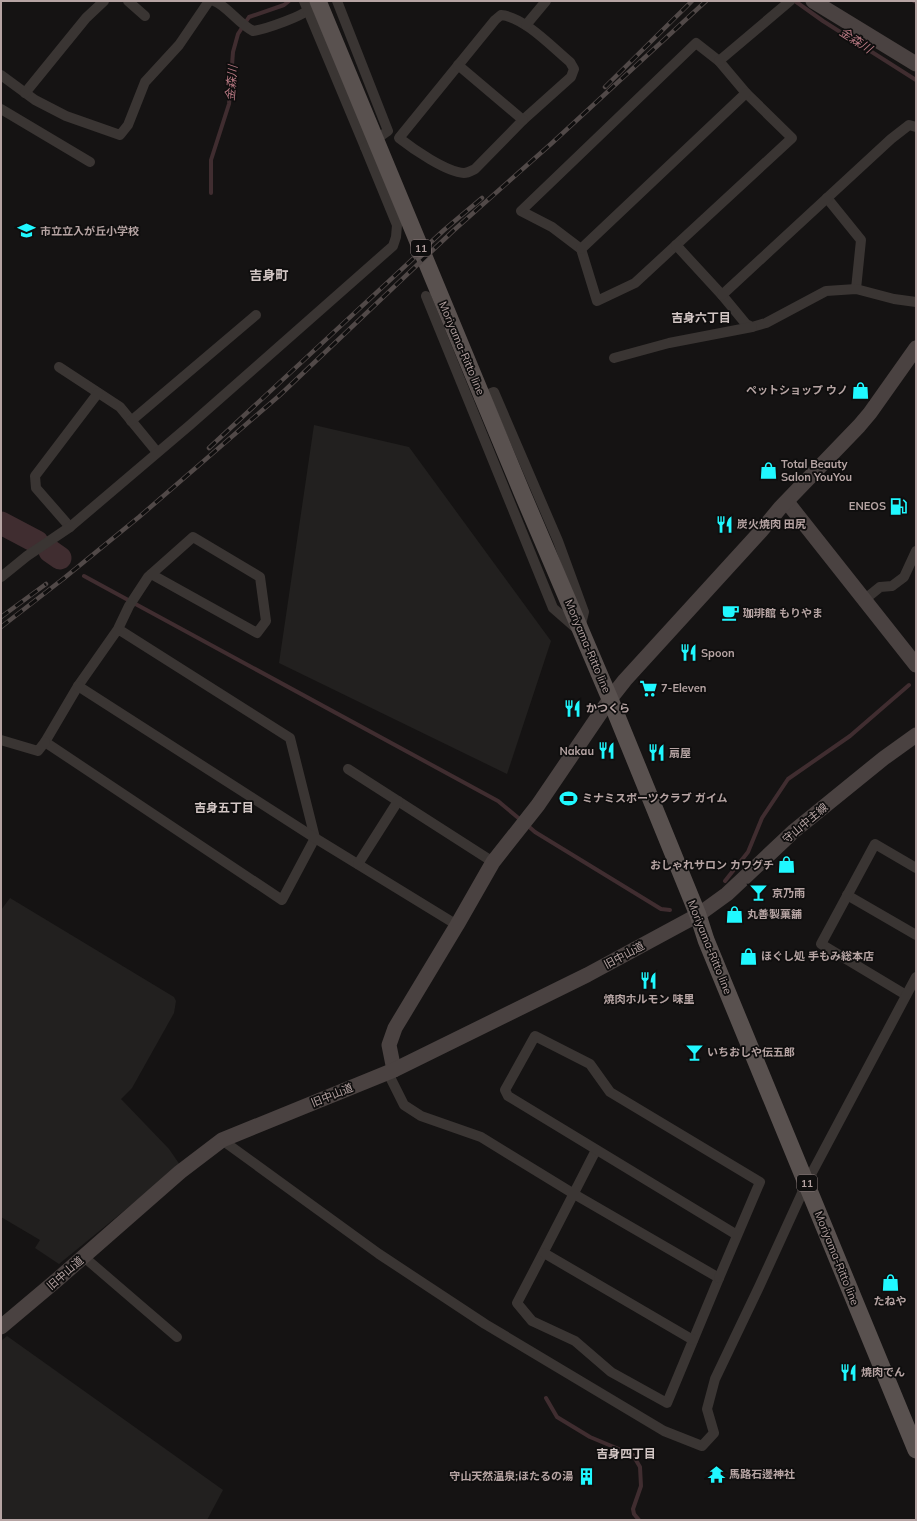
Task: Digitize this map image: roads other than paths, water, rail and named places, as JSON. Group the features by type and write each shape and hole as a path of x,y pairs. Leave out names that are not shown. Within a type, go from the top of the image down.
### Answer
{"main road":[{"name":"Moriyama-Ritto line","path":"314,4 610,698 698,915 706,940 916,1448"}],"street":[{"path":"25,92 86,18 104,1"},
{"path":"128,1 145,16"},
{"path":"1,76 35,100 66,116 120,136 128,125 145,82 179,45 211,1 219,3 237,21 253,31 314,4"},
{"path":"304,1 314,4"},
{"path":"337,1 388,131 410,147 453,172 466,174 475,169 523,120 571,77 574,69 570,62 526,25 516,18 501,15 495,20 399,138"},
{"path":"526,25 546,1"},
{"path":"813,1 916,64"},
{"path":"719,61 789,2"},
{"path":"2,575 70,527 392,246 396,237 397,225 365,147 314,4"},
{"path":"696,43 719,61 746,93 792,138 635,283 597,301 581,249 552,227 521,212 696,43"},
{"path":"458,65 523,120"},
{"path":"581,249 746,93"},
{"path":"1,109 90,162"},
{"path":"722,295 891,139 909,125 916,127"},
{"path":"365,147 388,131"},
{"path":"827,198 861,240 856,289"},
{"path":"676,245 722,295 746,324 752,327"},
{"path":"614,358 669,344 766,323 826,291 856,289 916,302"},
{"path":"426,296 553,608 582,631"},
{"path":"131,421 256,315"},
{"path":"719,1278 574,1194 481,1137 421,1116 404,1105 391,1071 389,1045 395,1028 493,862 538,805 610,698 786,502 870,413 916,348"},
{"path":"59,367 120,407 157,452"},
{"path":"470,402 494,392 558,541 584,612 582,631"},
{"path":"70,527 36,488 35,476 98,393"},
{"path":"786,502 916,665"},
{"path":"1,740 38,751 45,742 78,686 118,629 132,602 151,574 193,537 260,577 266,621 257,633 151,574"},
{"path":"864,600 880,587 892,586 904,577 916,551"},
{"path":"45,742 282,900 315,838 290,738 118,629"},
{"path":"78,686 315,838 457,925"},
{"name":"守山中主線","path":"698,915 728,894 794,831 884,758 916,735"},
{"path":"348,769 493,862"},
{"path":"358,864 398,801"},
{"path":"906,995 821,944 874,844 916,868"},
{"path":"847,895 916,935"},
{"name":"旧中山道","path":"1,1326 84,1257 180,1172 222,1140 391,1071 587,975 698,915"},
{"path":"222,1140 379,1254 485,1324 664,1431 702,1446 714,1433 707,1409 715,1379 807,1182 916,977"},
{"path":"596,1150 517,1304 532,1321 575,1342 611,1372 667,1403 760,1182 610,1092 590,1064 535,1036 505,1090 508,1096 737,1235"},
{"path":"544,1253 693,1340"},
{"path":"84,1257 177,1337"}],"waterway":[{"name":"金森川","path":"211,193 211,160 229,104 233,52 238,34 249,17 284,5 289,1"},
{"name":"金森川","path":"795,1 823,21 916,80"},
{"path":"1,523 37,542"},
{"path":"50,551 60,558"},
{"path":"84,576 498,801 522,821"},
{"path":"725,881 748,852 762,818 788,779 850,736 909,685"},
{"path":"527,825 535,832 661,909 670,910"},
{"path":"546,1398 557,1417 590,1437 633,1455 640,1467 641,1486 633,1509 634,1514 639,1520"}],"railway":[{"path":"605,87 692,1"},
{"path":"1,627 139,517 280,395 453,231 552,143 706,1"},
{"path":"209,448 444,230 482,198"},
{"path":"1,617 46,584"}],"place":[{"name":"市立立入が丘小学校","path":"27,231"},
{"name":"ペットショップ ウノ","path":"861,390"},
{"name":"Total Beauty Salon YouYou","path":"768,470"},
{"name":"ENEOS","path":"899,506"},
{"name":"炭火焼肉 田尻","path":"724,524"},
{"name":"珈琲館 もりやま","path":"730,613"},
{"name":"Spoon","path":"688,653"},
{"name":"7-Eleven","path":"648,688"},
{"name":"かつくら","path":"573,708"},
{"name":"Nakau","path":"607,751"},
{"name":"扇屋","path":"656,753"},
{"name":"ミナミスポーツクラブ ガイム","path":"569,798"},
{"name":"おしゃれサロン カワグチ","path":"787,865"},
{"name":"京乃雨","path":"759,893"},
{"name":"丸善製菓舗","path":"734,914"},
{"name":"ほぐし処 手もみ総本店","path":"748,956"},
{"name":"焼肉ホルモン 味里","path":"649,981"},
{"name":"いちおしや伝五郎","path":"694,1052"},
{"name":"たねや","path":"890,1283"},
{"name":"焼肉でん","path":"848,1372"},
{"name":"馬路石邊神社","path":"716,1474"},
{"name":"守山天然温泉;ほたるの湯","path":"586,1476"}],"district":[{"name":"吉身町","path":"269,275"},
{"name":"吉身六丁目","path":"701,317"},
{"name":"吉身五丁目","path":"224,807"},
{"name":"吉身四丁目","path":"626,1453"}]}
